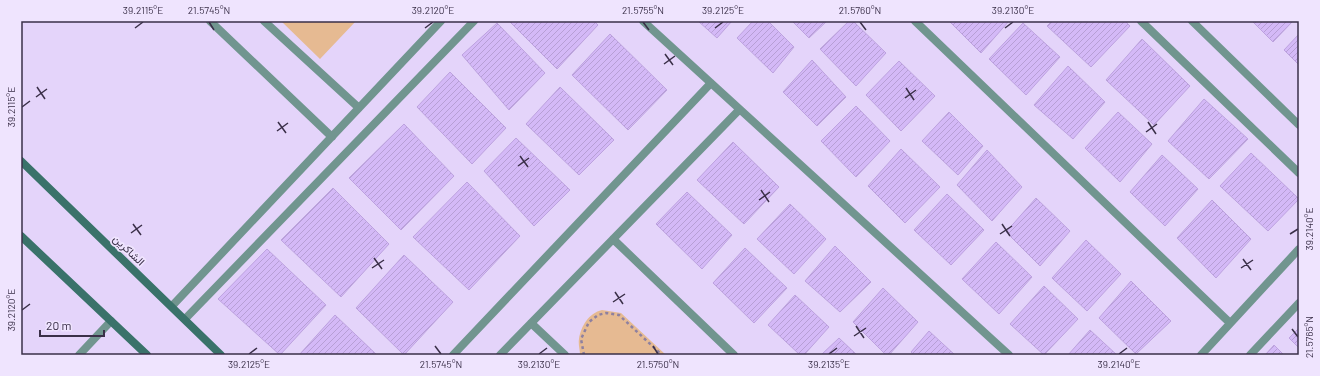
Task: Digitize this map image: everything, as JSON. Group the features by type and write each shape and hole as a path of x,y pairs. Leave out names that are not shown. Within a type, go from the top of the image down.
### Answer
{"street":[{"path":"210,21 332,137"},
{"path":"264,21 359,108"},
{"path":"172,306 441,21"},
{"path":"185,319 474,21"},
{"path":"643,21 1009,355"},
{"path":"915,21 1230,323"},
{"path":"1141,21 1299,173"},
{"path":"1192,21 1299,125"},
{"path":"453,355 711,83"},
{"path":"500,355 739,110"},
{"name":"الشاكرين","path":"21,161 221,355"},
{"path":"21,236 147,355"},
{"path":"613,239 734,355"},
{"path":"1201,355 1299,249"},
{"path":"1250,355 1299,303"},
{"path":"79,355 111,322"},
{"path":"531,323 564,355"}],"path":[{"path":"584,355 581,339 589,322 598,315 606,313 619,315 662,355"}],"shaded area":[{"path":"281,21 356,21 320,59"},
{"path":"602,310 621,313 666,355 580,355 579,341 584,325 593,314"}],"building":[{"path":"509,21 594,21 598,25 557,69"},
{"path":"698,21 732,21 717,38"},
{"path":"753,21 768,21 794,47 773,73 737,38"},
{"path":"792,21 827,21 809,38"},
{"path":"849,21 853,21 886,53 856,86 820,49"},
{"path":"949,21 1009,21 981,53"},
{"path":"1052,21 1125,21 1130,26 1091,67 1047,26"},
{"path":"1252,21 1293,21 1273,42"},
{"path":"497,23 545,73 509,110 462,55"},
{"path":"1023,23 1060,57 1026,95 989,59"},
{"path":"610,34 667,90 628,130 572,75"},
{"path":"1299,34 1299,65 1284,50"},
{"path":"1142,39 1190,86 1154,125 1106,80"},
{"path":"812,60 846,97 817,126 783,92"},
{"path":"899,61 935,96 901,131 866,95"},
{"path":"1068,66 1105,102 1073,139 1034,105"},
{"path":"450,72 506,128 472,164 417,107"},
{"path":"560,87 614,140 579,175 526,124"},
{"path":"1204,99 1248,139 1209,179 1168,141"},
{"path":"856,106 890,141 856,177 821,141"},
{"path":"949,112 983,146 958,175 922,141"},
{"path":"1118,112 1152,144 1120,182 1085,148"},
{"path":"404,124 454,176 401,230 349,178"},
{"path":"516,138 570,190 534,226 484,171"},
{"path":"733,142 779,187 744,224 697,180"},
{"path":"901,149 940,187 905,223 868,186"},
{"path":"987,150 1022,187 992,221 957,185"},
{"path":"1251,153 1299,199 1268,231 1220,186"},
{"path":"1162,155 1198,189 1165,226 1130,192"},
{"path":"467,182 520,236 469,290 413,237"},
{"path":"333,188 389,244 341,297 281,240"},
{"path":"687,192 732,235 702,269 656,224"},
{"path":"947,194 984,230 951,265 914,230"},
{"path":"1036,198 1070,231 1040,266 1006,232"},
{"path":"1212,200 1251,239 1216,278 1177,238"},
{"path":"790,204 826,239 794,274 757,239"},
{"path":"1086,240 1121,274 1087,311 1052,278"},
{"path":"996,242 1032,277 999,314 962,279"},
{"path":"835,246 871,282 840,312 805,281"},
{"path":"745,248 787,288 754,323 713,283"},
{"path":"267,249 326,305 280,355 218,299"},
{"path":"404,255 453,302 404,355 356,308"},
{"path":"1131,281 1171,321 1136,354 1099,318"},
{"path":"1044,286 1078,319 1044,355 1010,324"},
{"path":"883,288 918,322 889,355 886,355 853,322"},
{"path":"795,295 829,327 804,355 800,355 768,325"},
{"path":"335,315 377,355 299,355"},
{"path":"1299,328 1299,348 1289,338"},
{"path":"1090,330 1117,355 1068,355"},
{"path":"929,331 955,355 914,355 911,352"},
{"path":"839,338 857,355 821,355"},
{"path":"1274,345 1284,355 1265,355"}]}
